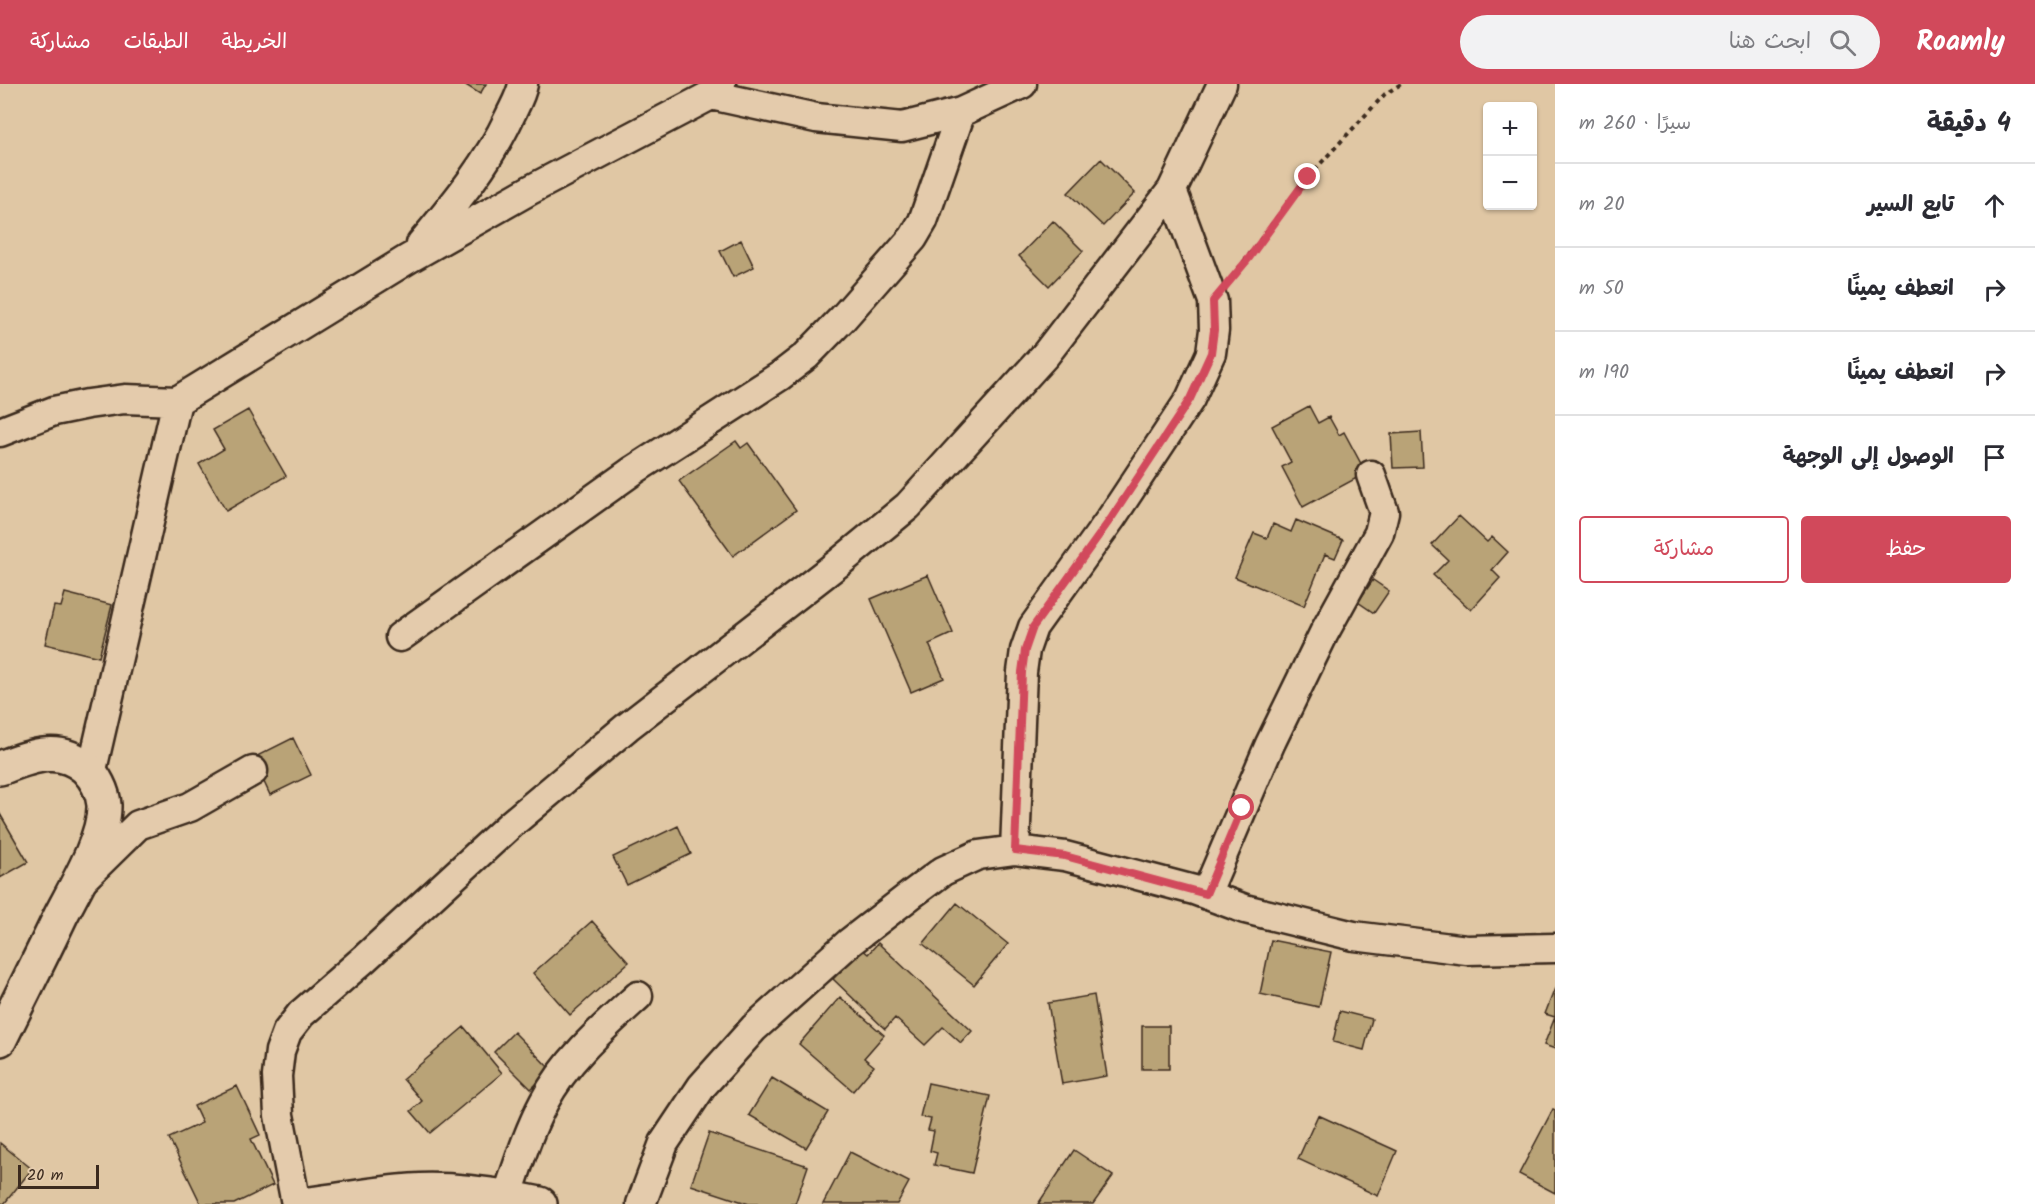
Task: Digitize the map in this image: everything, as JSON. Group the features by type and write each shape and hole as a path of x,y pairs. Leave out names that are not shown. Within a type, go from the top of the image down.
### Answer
{"street":[{"path":"408,259 468,187 502,132 523,84"},
{"path":"0,432 54,411 88,404 125,399 177,401 408,259 716,89 816,118 902,127 961,112 1022,84"},
{"path":"296,1204 279,1115 277,1076 280,1051 287,1032 301,1014 510,825 609,742 840,562 908,506 1046,354 1172,190 1222,84"},
{"path":"400,637 634,470 780,376 806,356 843,318 913,238 923,221 961,112"},
{"path":"1015,850 1022,672 1025,650 1033,627 1112,517 1190,399 1211,353 1214,330 1213,301 1172,190"},
{"path":"91,774 177,401"},
{"path":"1206,894 1270,744 1324,633 1379,533 1384,512 1371,475"},
{"path":"0,768 29,757 53,754 68,756 79,762 91,774 101,792 104,806 91,857 0,1039"},
{"path":"76,886 138,825 190,807 253,771"},
{"path":"641,1204 664,1143 702,1086 754,1028 850,942 943,871 978,855 1015,850 1065,856 1206,894 1245,909 1354,936 1467,950 1555,948"},
{"path":"507,1197 544,1102 565,1070 592,1039 638,996"},
{"path":"310,1204 412,1191 455,1191 507,1197 540,1204"}],"path":[{"path":"1213,301 1249,258 1308,177 1385,93 1401,84"}],"building":[{"path":"464,84 486,84 480,94"},
{"path":"1101,159 1135,193 1103,226 1068,193"},
{"path":"1053,221 1083,251 1049,286 1019,256"},
{"path":"741,240 754,267 733,277 720,251"},
{"path":"1309,406 1318,423 1329,417 1339,435 1344,432 1366,473 1303,507 1282,467 1291,462 1272,426"},
{"path":"248,410 286,476 226,511 199,464 224,449 213,430"},
{"path":"1421,432 1423,467 1393,468 1391,434"},
{"path":"736,441 741,448 748,443 796,510 733,556 679,481"},
{"path":"1459,516 1487,542 1492,537 1508,552 1492,570 1500,578 1471,610 1433,575 1448,560 1432,545"},
{"path":"1296,520 1343,540 1335,558 1325,554 1304,606 1235,577 1254,533 1267,538 1273,524 1291,532"},
{"path":"928,575 953,633 929,644 944,678 911,692 871,599"},
{"path":"1373,580 1389,591 1374,613 1358,602"},
{"path":"65,593 112,605 99,657 45,644 54,606 61,607"},
{"path":"293,738 311,775 270,795 253,758"},
{"path":"0,814 28,862 0,878"},
{"path":"678,826 691,854 627,885 613,857"},
{"path":"957,903 1008,944 974,985 923,944"},
{"path":"592,921 629,962 570,1015 533,973"},
{"path":"1271,940 1331,952 1319,1007 1260,994"},
{"path":"878,943 972,1031 961,1043 943,1027 925,1045 895,1018 885,1029 833,979 862,949 868,954"},
{"path":"1555,988 1555,1017 1545,1014"},
{"path":"1094,995 1107,1076 1062,1084 1048,1003"},
{"path":"840,997 884,1035 864,1058 874,1066 853,1091 799,1044"},
{"path":"1340,1011 1372,1019 1364,1050 1333,1042"},
{"path":"1555,1017 1555,1049 1544,1045"},
{"path":"1142,1026 1169,1026 1169,1069 1142,1069"},
{"path":"464,1027 502,1073 430,1133 411,1111 422,1101 403,1079"},
{"path":"514,1032 551,1070 531,1089 494,1052"},
{"path":"772,1078 828,1112 806,1148 749,1115"},
{"path":"928,1083 990,1096 972,1173 934,1165 937,1153 930,1151 934,1131 928,1130 931,1119 920,1117"},
{"path":"237,1086 260,1135 251,1139 273,1185 234,1204 201,1204 169,1138 202,1123 194,1106"},
{"path":"1553,1109 1555,1110 1555,1193 1519,1174"},
{"path":"1318,1115 1397,1151 1378,1196 1298,1159"},
{"path":"709,1133 808,1166 795,1204 749,1204 691,1185"},
{"path":"0,1143 32,1169 4,1204 0,1203"},
{"path":"1074,1150 1113,1176 1093,1204 1038,1204"},
{"path":"850,1152 909,1182 897,1204 823,1204"}],"route":[{"path":"1242,808 1206,894 1065,856 1015,850 1022,672 1025,650 1033,627 1112,517 1190,399 1211,353 1214,330 1213,301 1249,258 1308,177"}]}
